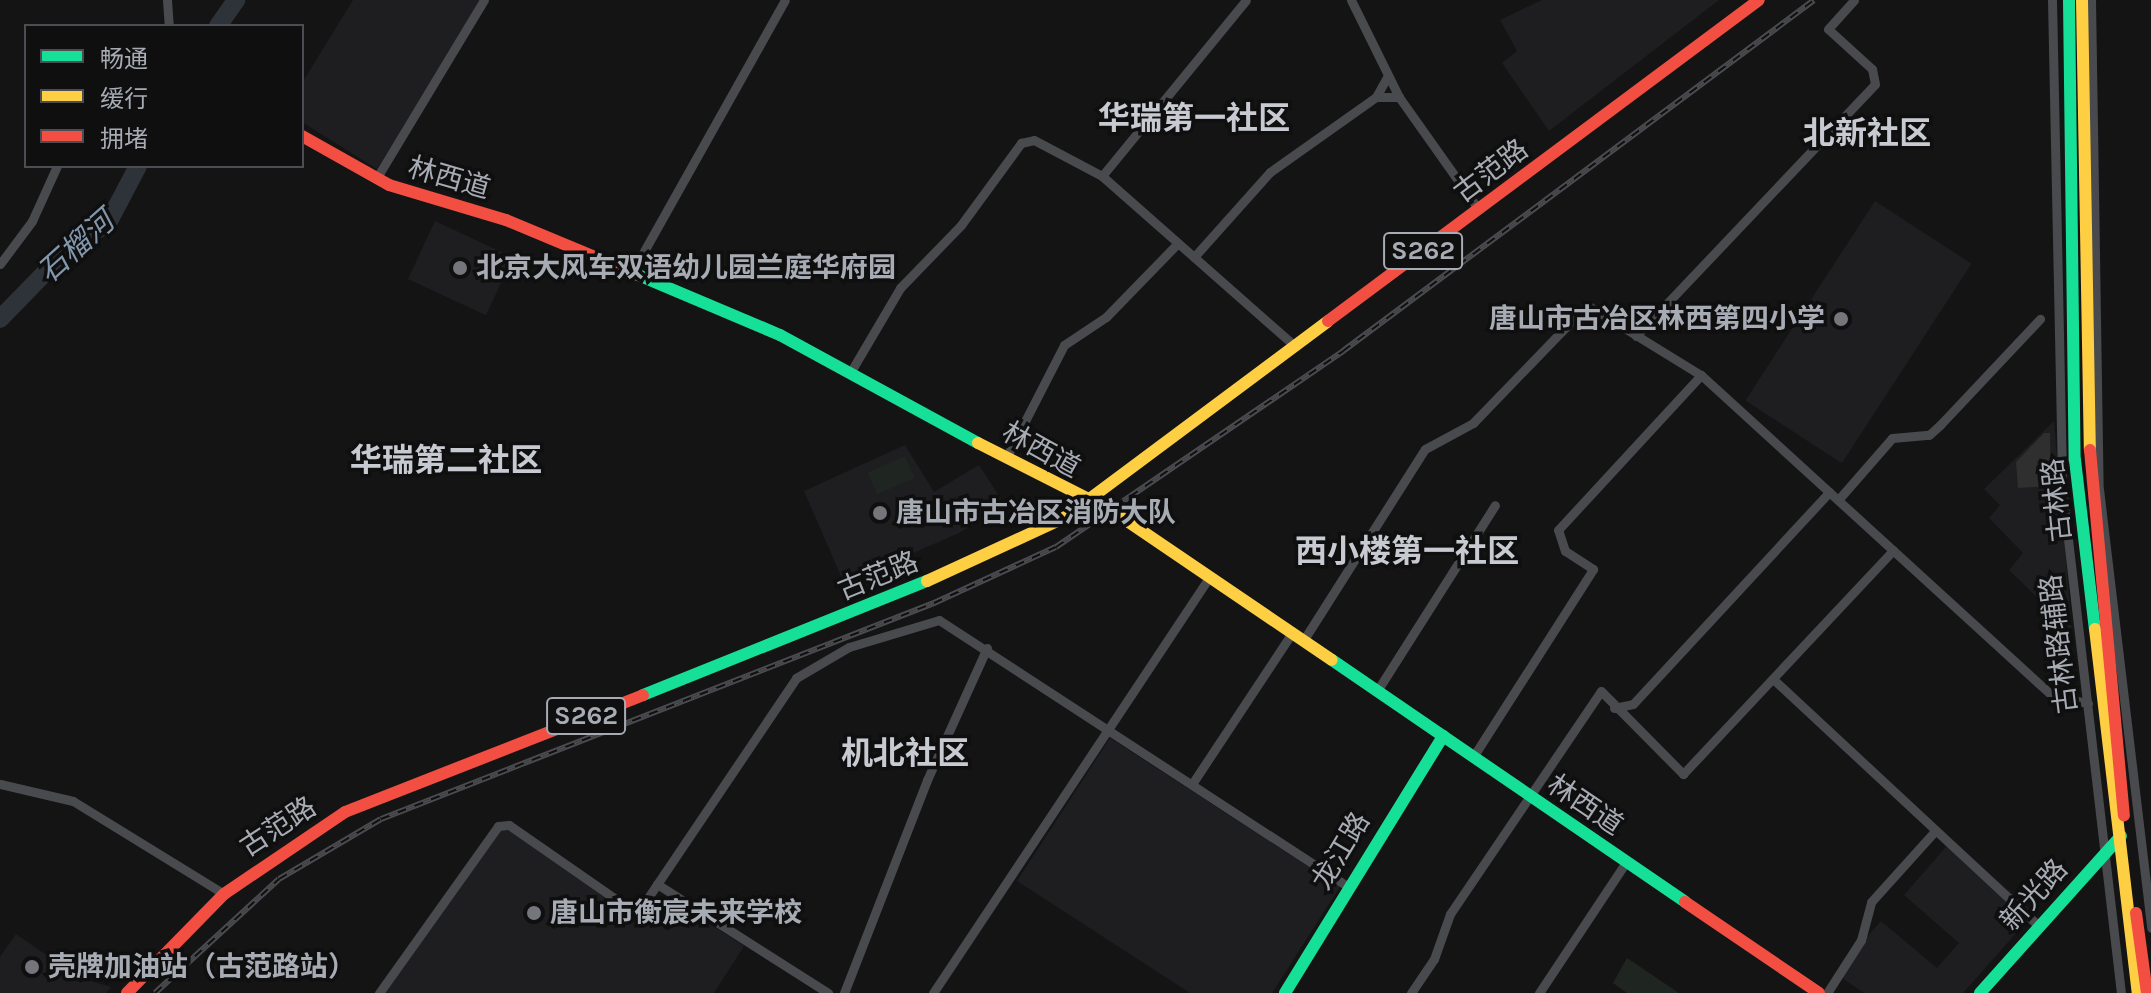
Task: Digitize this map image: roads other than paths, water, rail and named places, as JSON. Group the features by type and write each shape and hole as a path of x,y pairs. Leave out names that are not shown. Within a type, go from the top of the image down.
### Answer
{"main road":[{"name":"古范路","path":"127,993 224,894 345,812 990,556 1086,502 1759,0"},
{"name":"古林路","path":"2069,0 2075,460 2122,835 2147,993"},
{"name":"古林路","path":"2082,0 2090,464 2138,993"},
{"name":"林西道","path":"304,137 376,179 634,269 850,373 1086,502 1114,512 1819,993"},
{"name":"龙江路","path":"1285,993 1443,736"},
{"name":"新光路","path":"1980,993 2122,835"}],"street":[{"path":"166,24 167,0"},
{"path":"376,179 484,0"},
{"path":"634,269 785,0"},
{"path":"1102,176 1246,0"},
{"path":"1351,0 1399,97 1479,210"},
{"path":"1636,336 1875,84 1872,69 1828,29 1854,0"},
{"name":"古林路辅路","path":"2052,0 2062,488 2121,993"},
{"path":"2091,0 2099,489 2151,928"},
{"path":"1194,257 1270,172 1376,97 1387,77"},
{"path":"1376,97 1399,97"},
{"path":"850,373 885,307 961,225 1021,143 1045,141 1102,176 1295,346"},
{"path":"0,264 32,221 56,168"},
{"path":"1006,458 1064,345 1106,317 1178,243"},
{"path":"1303,641 1425,449 1485,413 1587,305 1701,375 2052,695 2088,703"},
{"path":"1838,500 1892,438 1929,435 2040,319"},
{"path":"1473,757 1593,569 1565,551 1558,530 1701,375"},
{"path":"1614,708 1633,704 1829,492"},
{"path":"1377,691 1495,505"},
{"path":"1411,993 1434,959 1450,914 1601,691 1614,708 1683,774 1893,550"},
{"path":"933,993 1209,577"},
{"path":"379,993 498,826 509,825 637,914 807,668 849,647 939,620 987,648 1348,887"},
{"path":"1192,784 1292,633"},
{"path":"844,993 927,780 987,648"},
{"path":"1773,679 2039,926"},
{"path":"0,784 73,801 224,894"},
{"path":"1827,993 1861,940 1871,902 1935,831"},
{"path":"1539,993 1626,862"},
{"path":"657,884 828,993"}],"waterway":[{"name":"石榴河","path":"219,24 236,0"},
{"name":"石榴河","path":"0,319 71,246 108,223 137,168"}],"railway":[{"path":"155,993 279,879 381,819 934,603 1056,547 1343,351 1814,0"}],"place":[{"name":"北京大风车双语幼儿园兰庭华府园","path":"460,268"},
{"name":"唐山市古冶区林西第四小学","path":"1841,319"},
{"name":"唐山市古冶区消防大队","path":"880,513"},
{"name":"唐山市衡宸未来学校","path":"534,913"},
{"name":"壳牌加油站（古范路站）","path":"32,967"}],"district":[{"name":"华瑞第一社区","path":"1194,119"},
{"name":"北新社区","path":"1867,134"},
{"name":"华瑞第二社区","path":"446,461"},
{"name":"西小楼第一社区","path":"1407,552"},
{"name":"机北社区","path":"905,754"}]}
